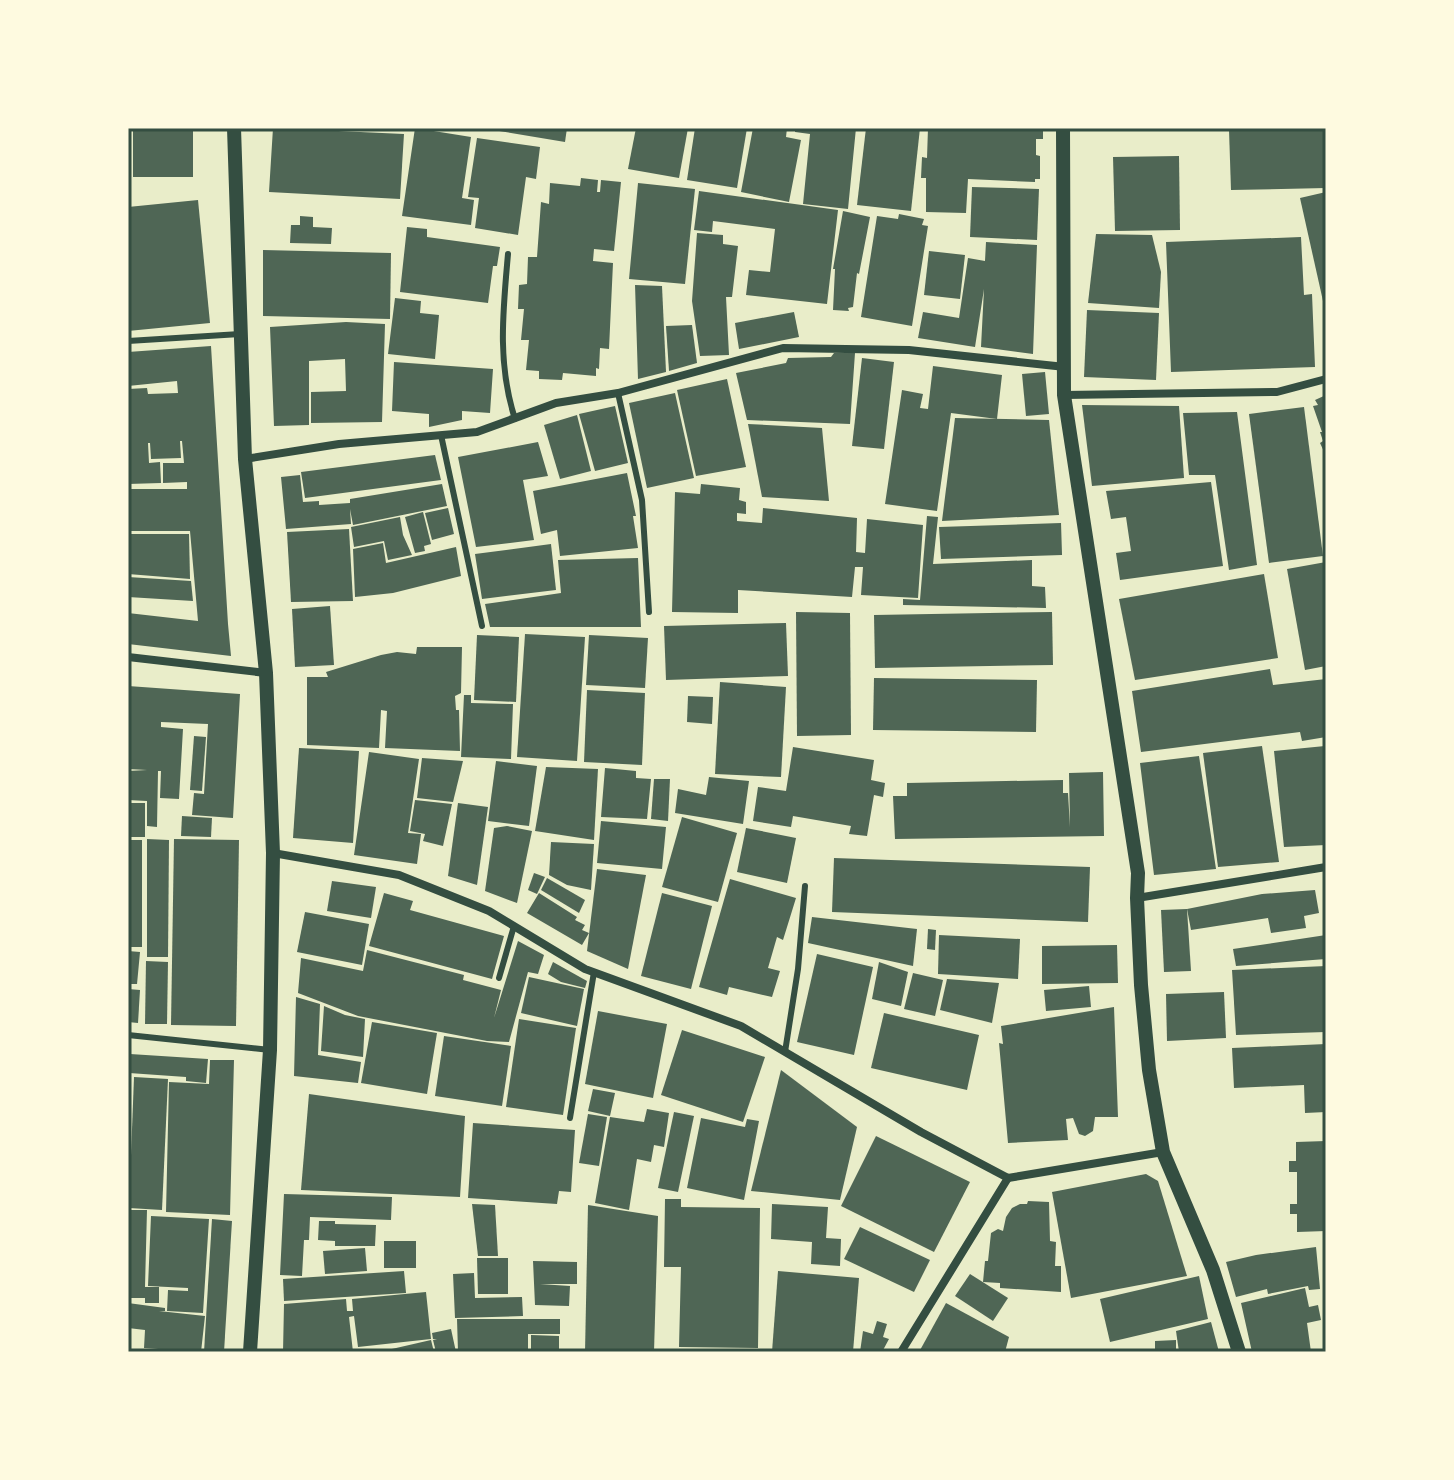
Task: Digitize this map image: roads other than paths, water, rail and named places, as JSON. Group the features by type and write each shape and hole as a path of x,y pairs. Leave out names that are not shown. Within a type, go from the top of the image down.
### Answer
{"street":[{"path":"234,128 245,459 266,673 273,853 270,1050 250,1352"},
{"path":"1063,128 1064,395 1138,873 1149,1070 1163,1152 1213,1270 1239,1352"},
{"path":"245,459 339,444 477,432 556,403 618,393 783,348 909,350 1065,367"},
{"path":"1064,395 1277,392 1326,379"},
{"path":"128,657 266,673"},
{"path":"273,853 399,875 489,911 594,972 741,1026 921,1132 1008,1178 1163,1152"},
{"path":"1137,898 1326,867"},
{"path":"901,1352 1008,1178"}],"lane":[{"path":"508,254 501,326 502,351 515,419"},
{"path":"128,341 240,334"},
{"path":"618,393 642,500 649,612"},
{"path":"441,435 482,626"},
{"path":"785,1052 798,969 805,886"},
{"path":"499,978 514,926"},
{"path":"570,1118 594,972"},
{"path":"128,1035 270,1050"}]}
